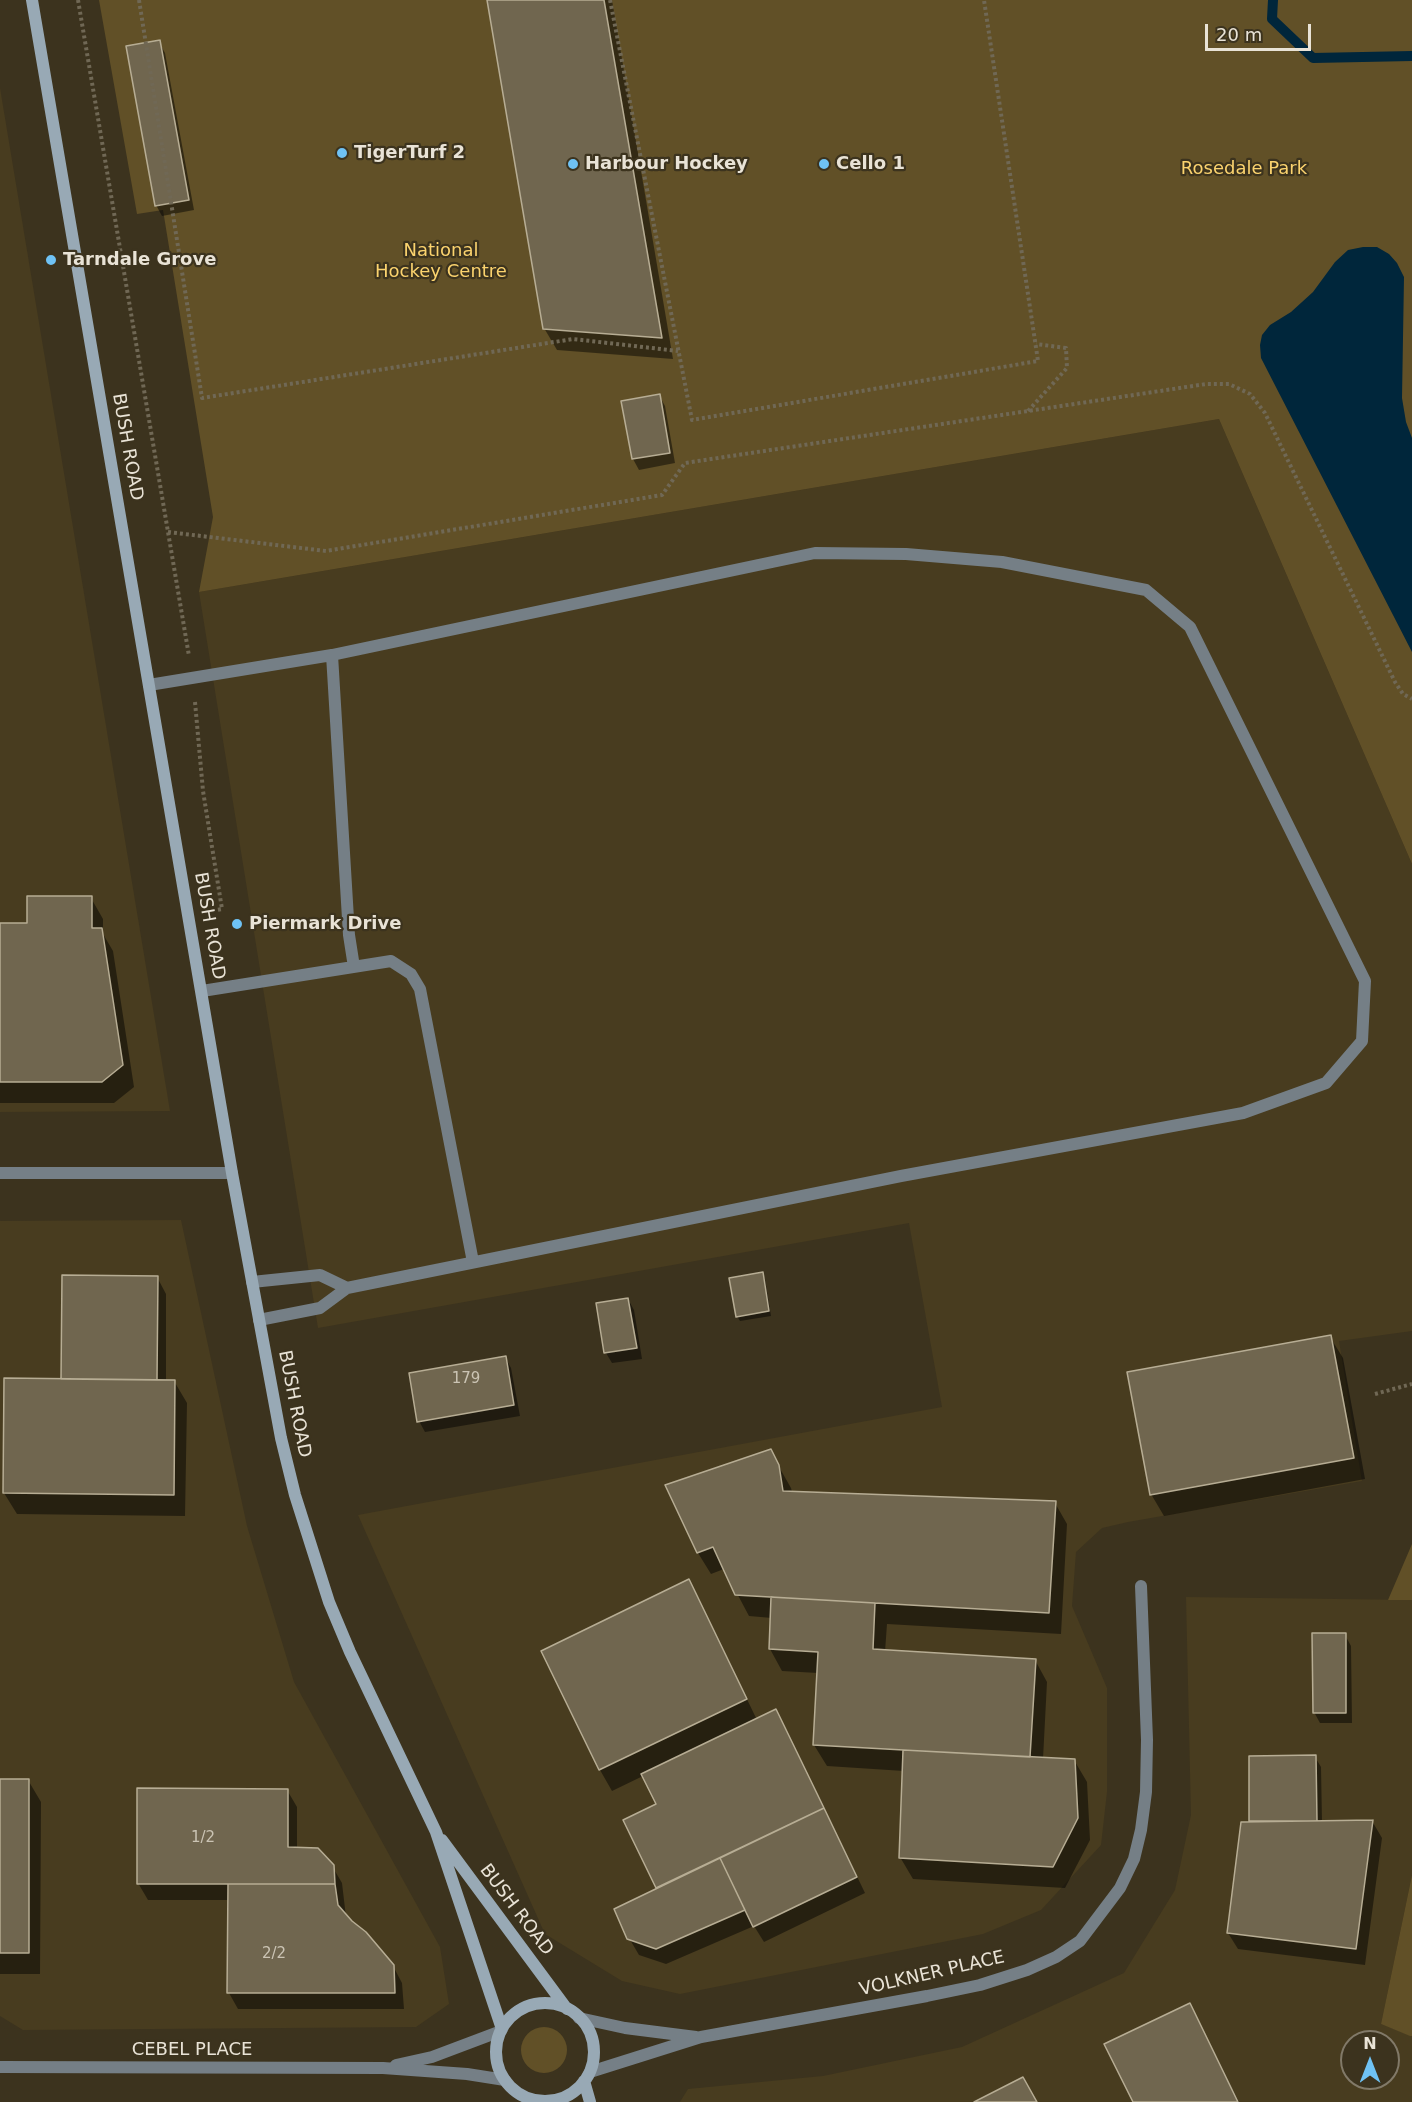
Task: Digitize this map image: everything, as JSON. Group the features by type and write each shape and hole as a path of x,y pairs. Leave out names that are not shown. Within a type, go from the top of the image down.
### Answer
{"main road":[{"name":"BUSH ROAD","path":"32,0 232,1173 284,1449 295,1495 329,1602 350,1652 436,1832 502,2030"},
{"name":"BUSH ROAD","path":"436,1832 567,2009"},
{"path":"549,2004 567,2009 579,2018 589,2031 594,2047 594,2056 587,2076 579,2088 564,2097 539,2101 516,2092 501,2073 496,2056 498,2039 502,2030 514,2015 531,2006 549,2004"},
{"path":"587,2076 591,2102"}],"street":[{"path":"149,685 332,655 815,553 906,554 1002,562 1146,590 1190,627 1365,981 1362,1041 1326,1083 1243,1113 901,1176 347,1288 320,1308 260,1320"},
{"path":"332,655 349,935 354,967"},
{"path":"202,991 391,961 411,974 420,989 473,1262"},
{"path":"0,1173 232,1173"},
{"path":"252,1282 320,1275 347,1288"},
{"name":"VOLKNER PLACE","path":"587,2076 701,2037 927,1996 980,1984 1027,1970 1056,1957 1080,1941 1120,1888 1134,1859 1141,1830 1146,1792 1148,1740 1141,1586"},
{"name":"VOLKNER PLACE","path":"579,2018 647,2031 701,2037"},
{"name":"CEBEL PLACE","path":"383,2068 432,2057 502,2030"},
{"name":"CEBEL PLACE","path":"0,2067 383,2068 466,2074 505,2080"}],"path":[{"path":"78,0 193,678 203,791 222,909 189,915"},
{"path":"139,0 202,398 573,339 678,351"},
{"path":"610,0 692,420 1038,361 984,0"},
{"path":"1028,411 1067,368 1066,348 1036,344"},
{"path":"168,532 326,551 662,495 685,463 1206,384 1229,384 1250,394 1265,413 1395,682 1403,693 1412,699"},
{"path":"1375,1395 1412,1384"}],"shaded area":[{"path":"0,88 170,1111 0,1112"},
{"path":"1219,419 1412,864 1412,1331 1339,1341 1362,1481 1102,1528 1076,1552 1072,1606 1107,1688 1107,1792 1101,1845 1041,1910 983,1934 680,1994 622,1981 545,1934 358,1515 942,1407 909,1223 318,1328 199,592"},
{"path":"181,1220 247,1526 294,1682 440,1947 449,2004 416,2027 23,2030 0,2016 0,1221"},
{"path":"1186,1597 1412,1600 1412,1875 1381,2024 1396,2030 1340,2030 1340,2090 1400,2090 1400,2031 1412,2036 1412,2102 680,2102 688,2089 823,2076 962,2047 1124,1973 1175,1890 1191,1815"}],"green space":[{"name":"National Hockey Centre","path":"99,0 1412,0 1412,864 1219,419 199,592 213,517 163,210 137,214"},
{"path":"1412,1544 1412,1600 1388,1600"},
{"path":"1412,1875 1412,2036 1381,2024"},
{"path":"544,2027 553,2028 560,2034 566,2041 566,2059 560,2066 553,2072 544,2073 535,2072 528,2066 522,2059 521,2050 522,2041 528,2034 535,2028"}],"water":[{"path":"1377,247 1389,254 1404,277 1402,398 1406,422 1412,438 1412,652 1261,358 1262,335 1270,325 1291,312 1313,292 1335,262 1348,250"}],"building":[{"name":"Harbour Hockey","path":"487,0 604,0 662,338 543,329"},
{"path":"160,40 189,200 155,206 126,46"},
{"path":"660,394 670,453 632,459 621,401"},
{"path":"27,896 92,896 92,928 102,928 123,1065 102,1082 0,1082 0,923 27,923"},
{"path":"763,1272 769,1311 736,1317 729,1278"},
{"path":"62,1275 158,1276 157,1380 61,1379"},
{"path":"628,1298 637,1348 604,1353 596,1303"},
{"path":"1331,1335 1354,1458 1150,1495 1127,1372"},
{"path":"506,1356 514,1405 417,1422 409,1373"},
{"path":"4,1378 175,1380 174,1495 3,1493"},
{"path":"771,1449 779,1465 783,1491 1056,1501 1049,1613 735,1595 713,1547 697,1553 665,1485"},
{"path":"689,1579 747,1699 599,1770 541,1651"},
{"path":"771,1597 875,1603 873,1649 1036,1659 1030,1757 813,1745 818,1652 769,1649"},
{"path":"1312,1633 1346,1633 1346,1713 1313,1713"},
{"path":"776,1709 824,1808 656,1888 623,1820 656,1804 641,1774"},
{"path":"903,1750 1075,1759 1078,1818 1053,1867 899,1858"},
{"path":"1316,1755 1317,1821 1249,1821 1249,1756"},
{"path":"0,1779 29,1779 29,1953 0,1953"},
{"path":"137,1788 288,1789 288,1847 318,1848 334,1865 335,1884 137,1884"},
{"path":"824,1808 857,1877 753,1927 720,1858"},
{"path":"1373,1820 1356,1949 1227,1933 1241,1822"},
{"path":"720,1858 745,1910 656,1949 627,1939 614,1909"},
{"path":"228,1884 335,1884 338,1905 366,1932 394,1965 395,1993 227,1993"},
{"path":"1190,2003 1238,2102 1133,2102 1104,2044"},
{"path":"1023,2077 1037,2102 974,2102"}],"waterway":[{"path":"1273,0 1272,19 1313,58 1412,56"}],"place":[{"name":"TigerTurf 2","path":"342,153"},
{"name":"Harbour Hockey","path":"573,164"},
{"name":"Cello 1","path":"824,164"},
{"name":"Tarndale Grove","path":"51,260"},
{"name":"Piermark Drive","path":"237,924"}],"park label":[{"name":"Rosedale Park","path":"1244,169"}]}
